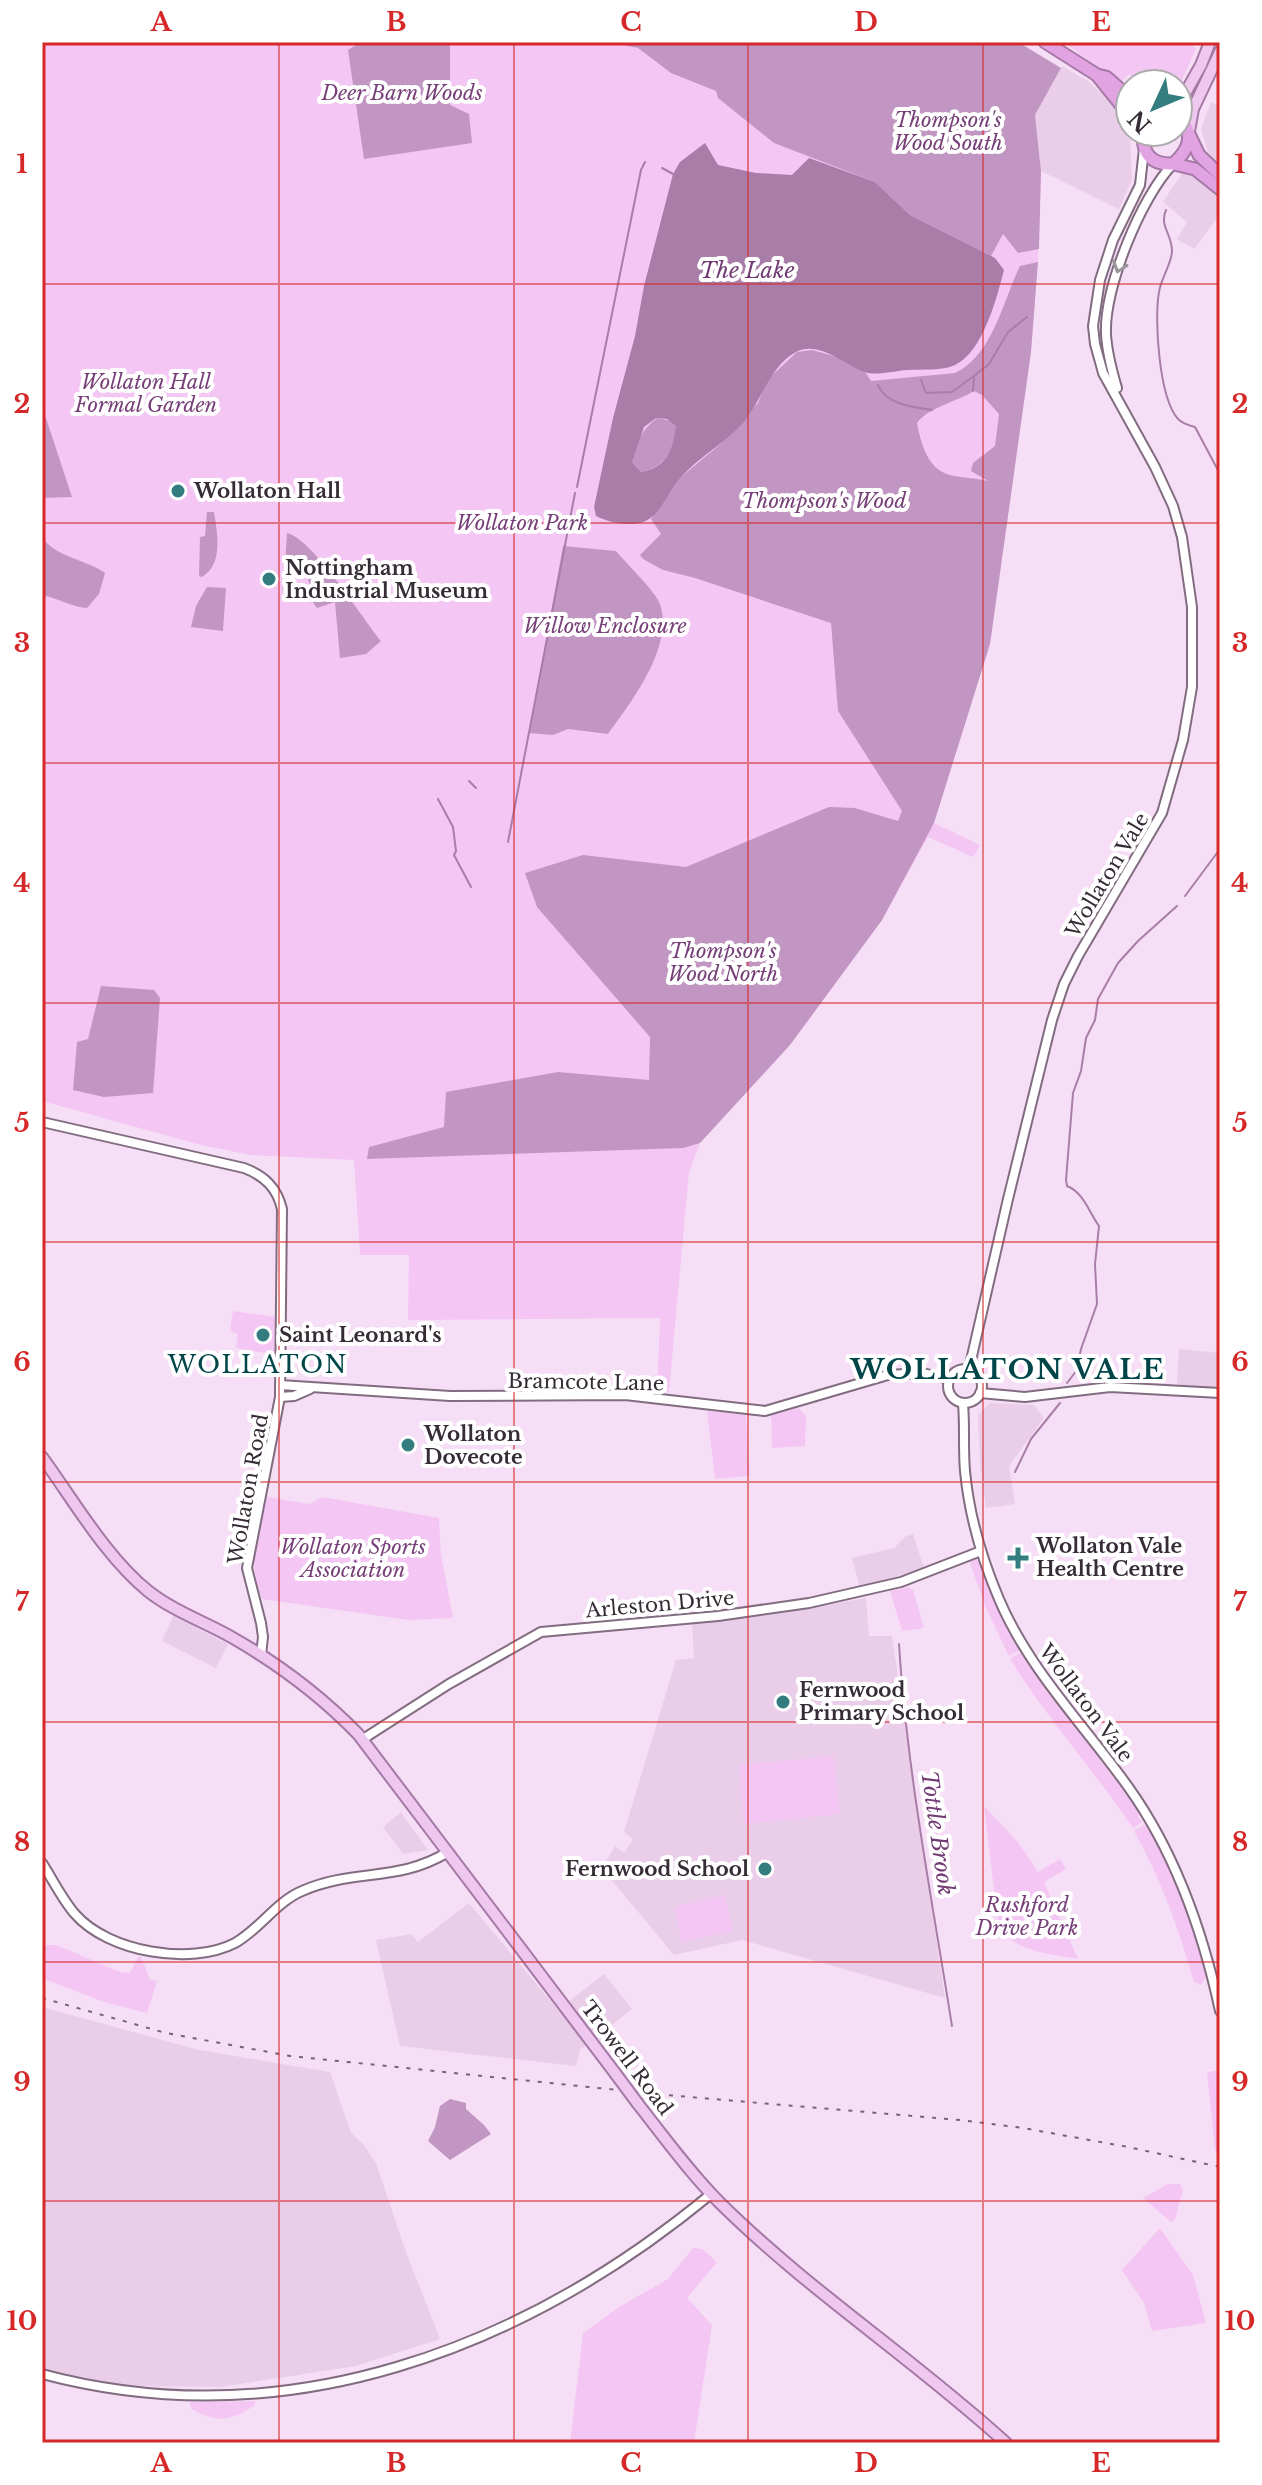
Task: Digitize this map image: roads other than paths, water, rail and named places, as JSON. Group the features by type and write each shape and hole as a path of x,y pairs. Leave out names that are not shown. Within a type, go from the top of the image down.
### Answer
{"highway":[{"path":"1045,42 1114,84"},
{"path":"1097,75 1100,83 1114,96"},
{"path":"1194,144 1199,155 1220,175"},
{"path":"1148,148 1157,163 1198,171 1220,189"},
{"path":"1174,164 1186,148"}],"main road":[{"path":"1194,74 1210,42"},
{"path":"1194,107 1220,52"},
{"name":"Trowell Road","path":"42,1457 115,1557 141,1585 174,1608 292,1674 328,1703 363,1739 638,2104 711,2194 787,2264 921,2369 1006,2443"}],"street":[{"name":"Wollaton Vale","path":"969,1369 1052,1020 1064,984 1078,956 1162,813 1183,740 1192,687 1192,607 1182,537 1173,506 1121,400 1103,373 1093,326 1098,289 1113,240 1141,181 1142,148"},
{"name":"Wollaton Vale","path":"1121,400 1106,334 1111,291 1123,253 1142,213 1160,179 1174,164"},
{"path":"1129,207 1142,213"},
{"path":"1098,289 1111,291"},
{"name":"Wollaton Road","path":"42,1122 236,1165 253,1171 269,1182 279,1197 282,1209 280,1397 247,1568 261,1623 261,1655"},
{"path":"949,1379 959,1369 969,1369 978,1379 980,1393 976,1400 963,1404"},
{"name":"Bramcote Lane","path":"280,1385 462,1397 625,1395 765,1411 888,1375 922,1373 949,1379"},
{"name":"Wollaton Vale","path":"949,1379 952,1394 963,1404 965,1475 981,1551 999,1599 1025,1649 1128,1787 1161,1839 1191,1909 1220,2011"},
{"path":"980,1393 1025,1397 1110,1387 1220,1393"},
{"name":"Bramcote Lane","path":"280,1397 294,1396 312,1388"},
{"name":"Arleston Drive","path":"363,1739 449,1684 541,1632 718,1616 809,1603 890,1585 981,1551"},
{"path":"42,1863 76,1914 109,1939 158,1951 198,1954 236,1942 302,1891 345,1877 404,1872 430,1863 448,1852"},
{"path":"42,2374 99,2389 188,2396 258,2395 336,2383 431,2357 514,2323 607,2272 670,2228 711,2194"}],"water":[{"name":"The Lake","path":"705,143 718,165 756,173 792,175 809,158 875,182 910,215 995,258 1004,270 981,336 965,358 955,365 938,369 869,373 823,351 805,349 796,352 773,374 746,419 686,472 654,515 638,523 619,523 596,516 594,507 644,286 673,174 680,162","holes":["656,418 667,419 676,426 670,450 663,462 641,472 632,462 644,427"]}],"waterway":[{"path":"577,487 645,162"},
{"path":"662,168 673,174"},
{"name":"Tottle Brook","path":"1166,210 1164,221 1172,251 1160,287 1158,304 1162,377 1172,409 1180,421 1195,427 1220,474"},
{"path":"921,380 926,393 952,392 989,364 1008,332 1027,317"},
{"path":"973,391 974,377"},
{"path":"878,385 894,401 932,410"},
{"path":"508,842 575,493"},
{"path":"469,781 476,788"},
{"path":"438,799 453,827 454,855 471,887 469,883"},
{"name":"Tottle Brook","path":"1185,896 1220,849"},
{"name":"Tottle Brook","path":"1067,1383 1077,1370 1097,1304 1095,1264 1099,1226 1082,1198 1067,1186 1073,1093 1081,1071 1086,1038 1095,1020 1098,999 1118,963 1177,906"},
{"name":"Tottle Brook","path":"1015,1472 1031,1439 1060,1403"},
{"name":"Tottle Brook","path":"899,1644 914,1788 952,2026"}],"railway":[{"path":"42,1998 166,2033 290,2056 666,2095 960,2120 1023,2128 1220,2167"}],"place":[{"name":"Wollaton Hall","path":"178,491"},
{"name":"Nottingham Industrial Museum","path":"269,579"},
{"name":"Saint Leonard's","path":"263,1335"},
{"name":"Wollaton Dovecote","path":"408,1445"},
{"name":"Wollaton Vale Health Centre","path":"1018,1558"},
{"name":"Fernwood Primary School","path":"783,1702"},
{"name":"Fernwood School","path":"765,1869"}],"district":[{"name":"WOLLATON","path":"258,1365"},
{"name":"WOLLATON VALE","path":"1008,1369"}],"park label":[{"name":"Deer Barn Woods","path":"402,93"},
{"name":"Thompson's Wood South","path":"948,132"},
{"name":"Wollaton Hall Formal Garden","path":"146,394"},
{"name":"Thompson's Wood","path":"824,501"},
{"name":"Wollaton Park","path":"522,523"},
{"name":"Willow Enclosure","path":"605,626"},
{"name":"Thompson's Wood North","path":"723,962"},
{"name":"Wollaton Sports Association","path":"353,1558"},
{"name":"Rushford Drive Park","path":"1027,1916"}]}
